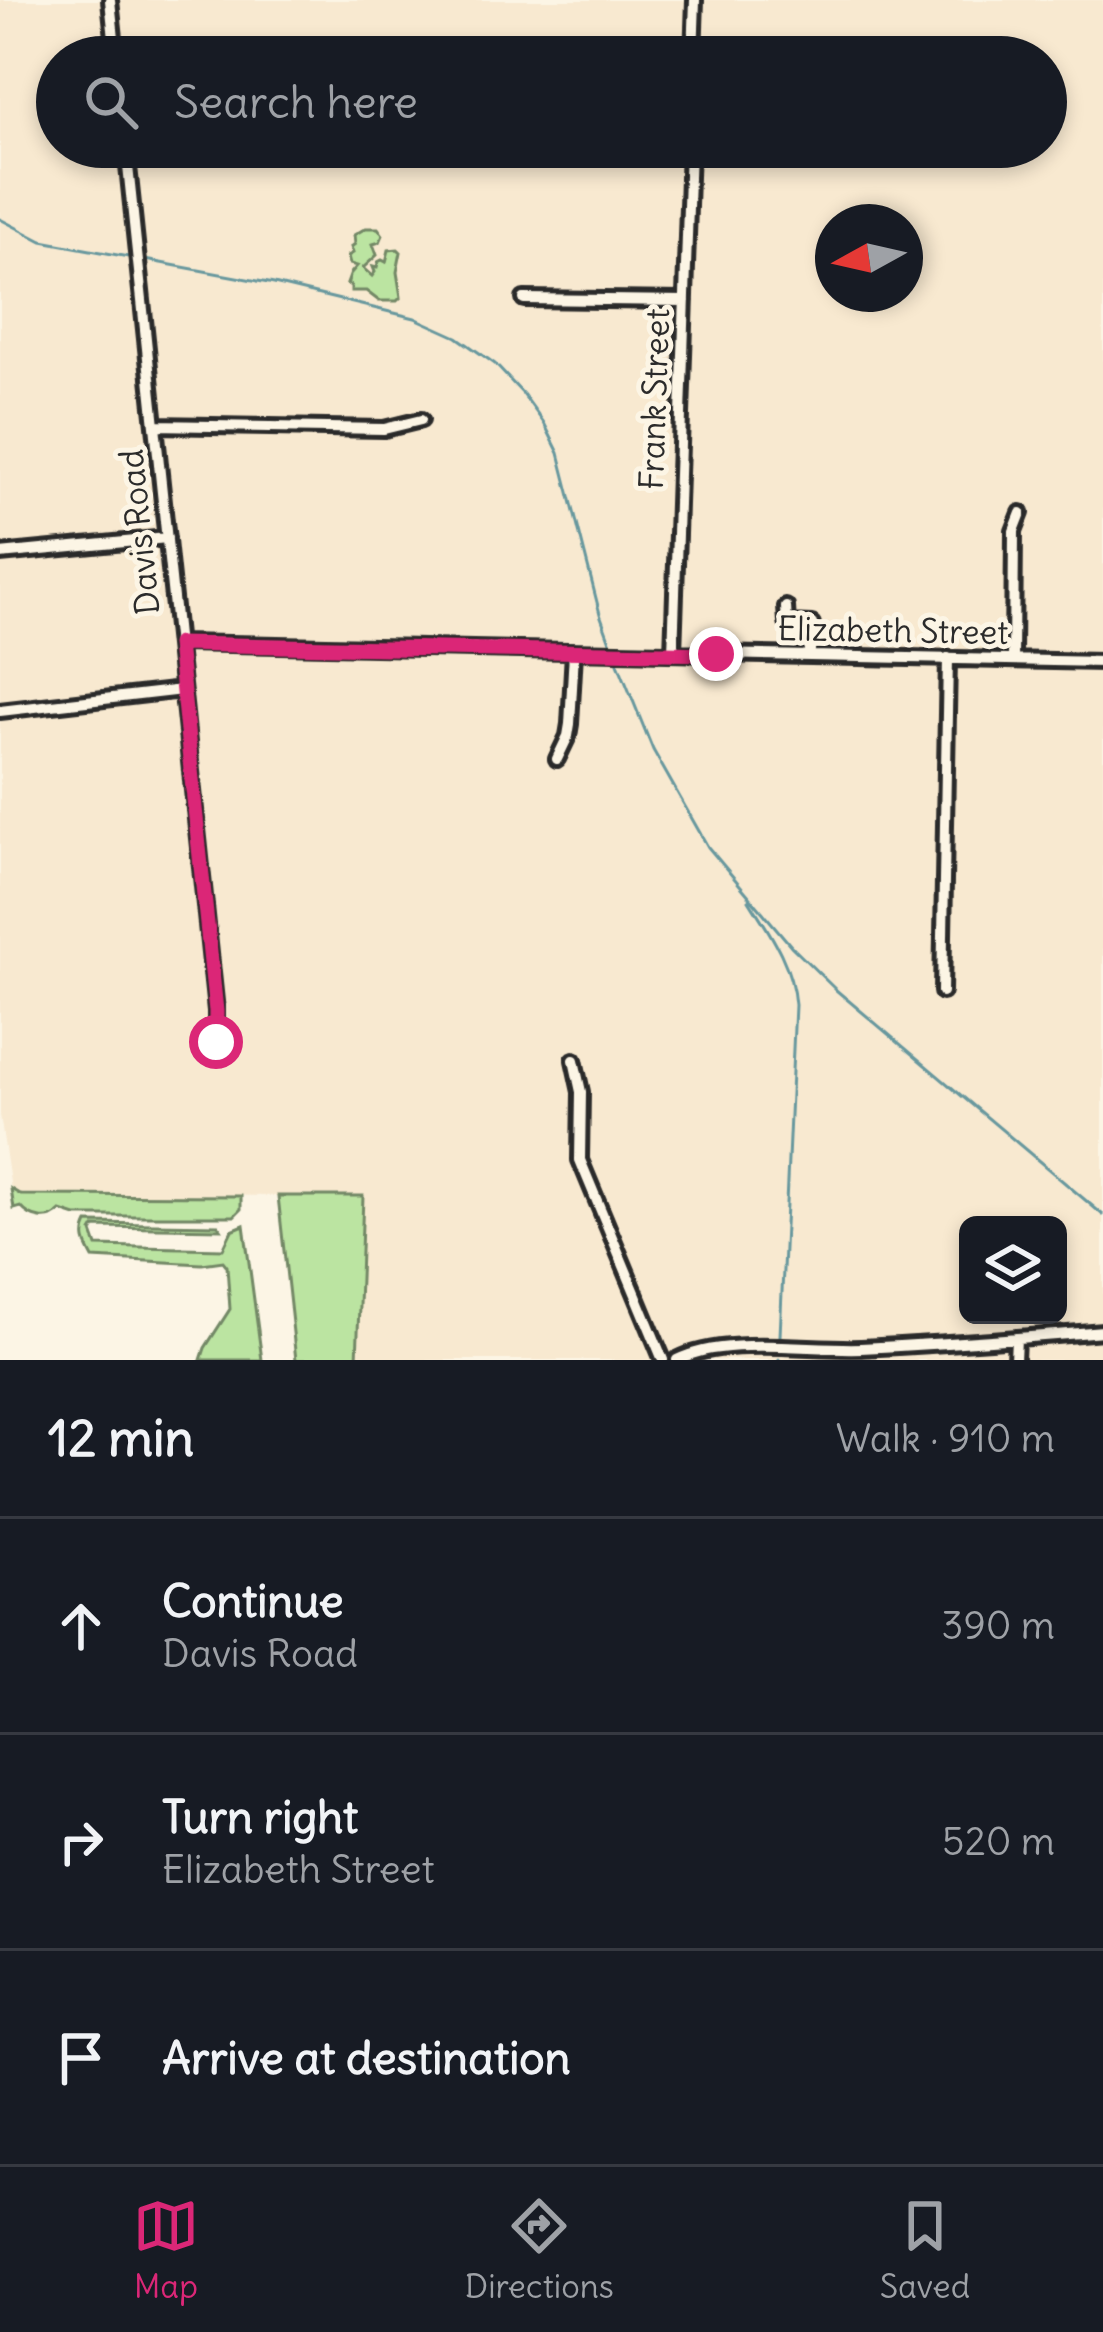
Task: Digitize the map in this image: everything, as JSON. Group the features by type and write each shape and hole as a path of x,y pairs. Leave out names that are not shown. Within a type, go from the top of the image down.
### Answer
{"street":[{"path":"110,0 114,36"},
{"path":"694,36 695,0"},
{"name":"Davis Road","path":"128,168 216,1011 213,1055"},
{"name":"Frank Street","path":"673,653 689,168"},
{"path":"524,299 685,302"},
{"path":"155,425 384,430 421,420"},
{"path":"1013,660 1014,531 1021,513"},
{"path":"0,554 167,538"},
{"path":"786,607 787,623 812,624 806,656"},
{"name":"Elizabeth Street","path":"178,644 1103,662"},
{"path":"557,759 568,736 574,652"},
{"path":"942,992 948,658"},
{"path":"0,711 182,690"},
{"path":"574,1060 581,1092 580,1160 663,1360"},
{"path":"677,1360 707,1349 732,1347 857,1348 1103,1331"},
{"path":"1015,1360 1016,1338"}],"shaded area":[{"path":"0,0 1103,0 1103,1360 357,1360 363,1196 21,1195 11,1189 0,1115"}],"green space":[{"path":"378,228 383,235 373,244 377,255 363,268 372,276 373,267 386,262 389,250 401,252 397,272 401,297 397,301 379,301 366,291 351,291 347,284 357,266 350,264 348,256 353,253 354,235"},
{"path":"11,1189 21,1195 241,1196 241,1209 234,1216 76,1216 61,1211 40,1218 21,1207 14,1209"},
{"path":"278,1196 363,1196 357,1360 296,1360"},
{"path":"88,1223 218,1225 221,1229 95,1227 92,1232 97,1246 223,1249 232,1230 244,1225 262,1360 201,1360 230,1309 223,1261 93,1258 86,1245"}],"waterway":[{"path":"0,219 42,241 274,284 415,318 457,337 495,364 544,423 559,453 612,647"},
{"path":"615,656 653,750 708,847 792,947 836,990 1103,1215"},
{"path":"749,900 785,962 795,1005 780,1336"}],"route":[{"path":"216,1042 178,644 716,654"}]}
